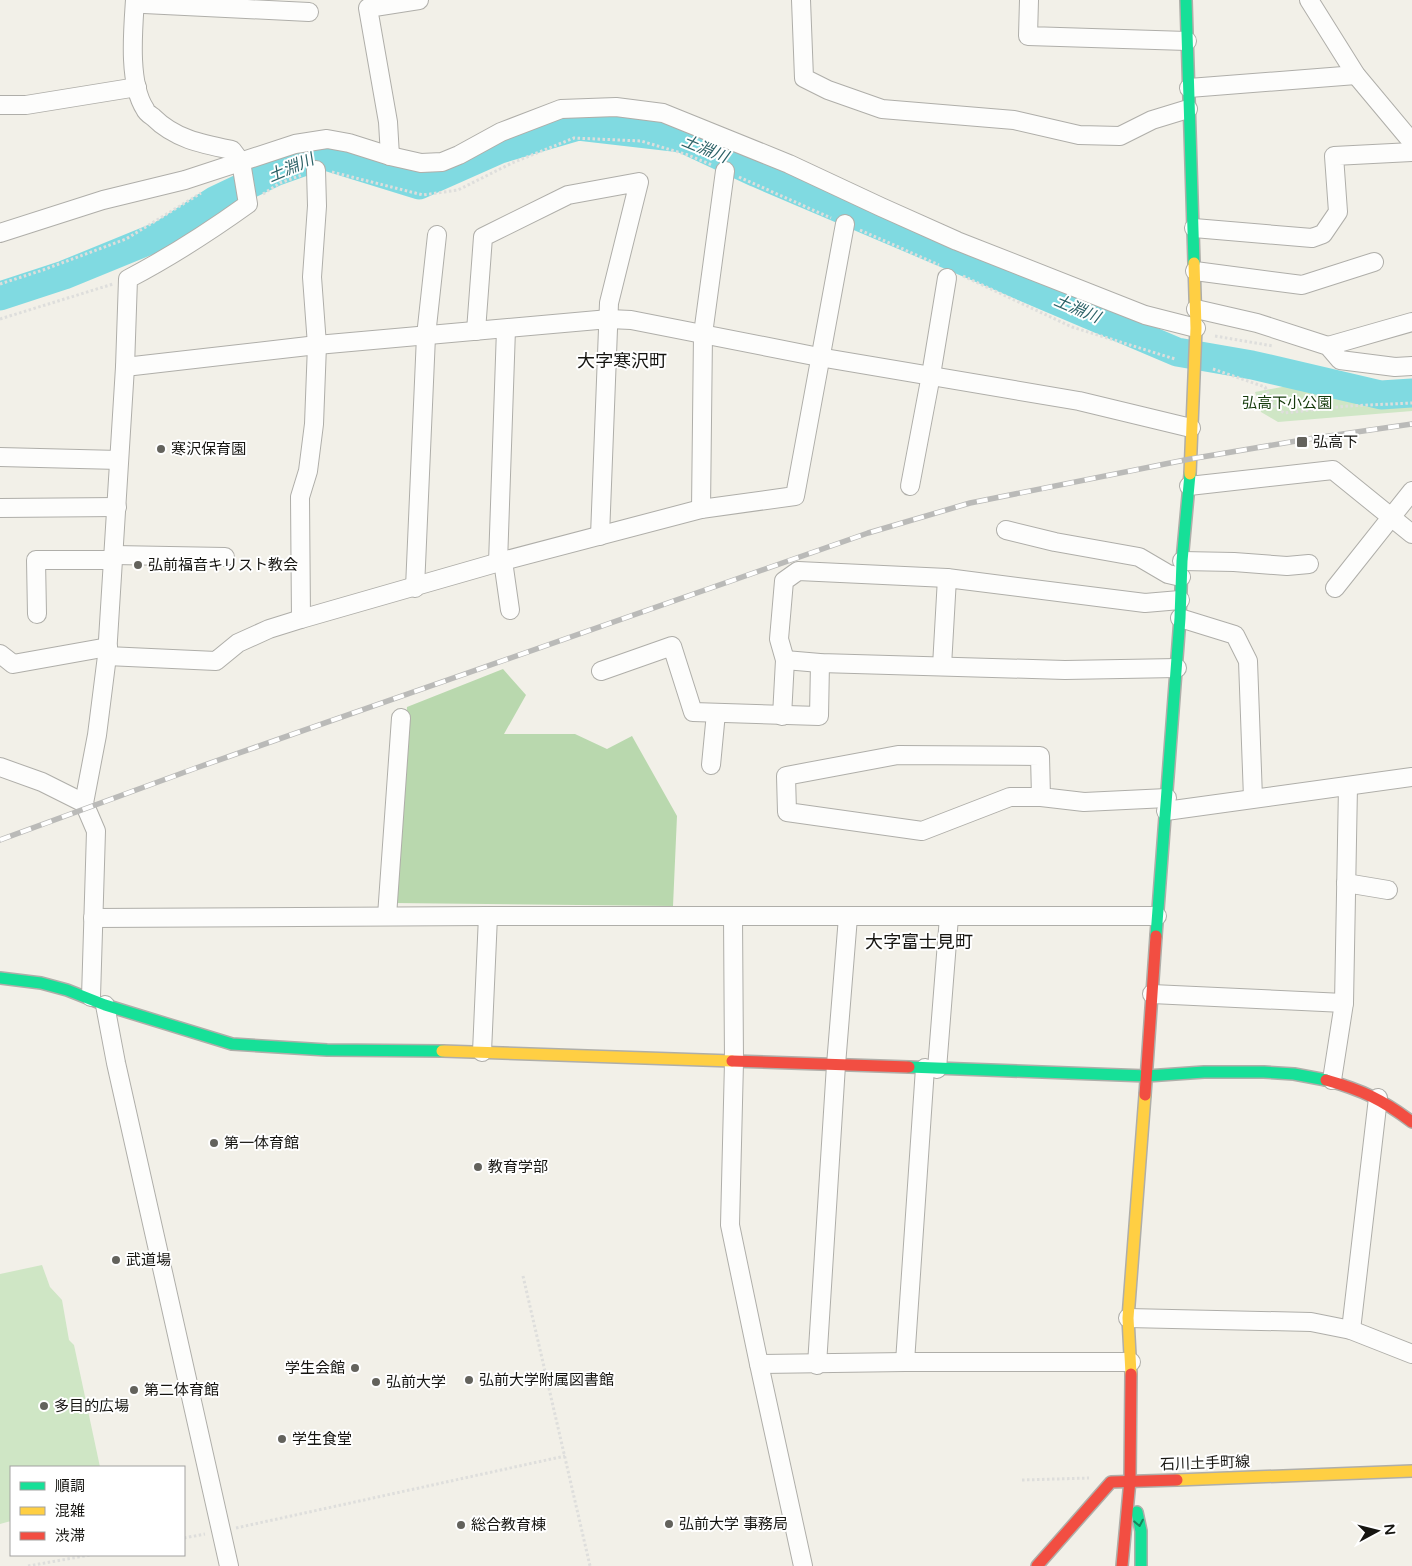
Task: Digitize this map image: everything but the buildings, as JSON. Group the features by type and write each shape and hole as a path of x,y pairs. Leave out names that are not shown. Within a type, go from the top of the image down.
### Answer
{"street":[{"path":"135,0 132,46 137,87 145,110 165,129 200,144 232,150 242,168 248,204 202,237 165,260 128,279 125,367 108,651 97,735 84,804 96,831 93,918 98,1001 116,1063 229,1566"},
{"path":"140,0 144,4 309,12"},
{"path":"390,156 388,122 368,8 419,0"},
{"path":"801,0 804,78 828,90 882,109 1014,120 1079,135 1120,136 1152,120 1188,109"},
{"path":"1029,0 1028,36 1187,41"},
{"path":"1122,1566 1130,1480 1131,1362 1128,1318 1177,668 1181,569 1189,486 1196,333 1186,0"},
{"path":"1309,0 1356,75 1412,142"},
{"path":"1189,88 1356,75"},
{"path":"0,105 26,105 137,87"},
{"path":"0,233 103,200 242,168 295,144 327,139 349,143 390,156 421,163 442,162 501,132 561,109 616,107 663,113 789,164 957,240 1145,315 1196,333"},
{"path":"1194,228 1312,238 1323,234 1338,212 1334,156 1412,152"},
{"path":"301,619 300,498 308,471 314,424 317,345 312,277 317,206 316,170"},
{"path":"701,509 703,334 724,171"},
{"path":"476,331 482,237 568,195 639,182 609,303 600,536"},
{"path":"0,654 13,664 108,651 216,661 238,643 269,629 501,562 701,509 795,496 819,357 845,224"},
{"path":"415,588 426,336 437,235"},
{"path":"1195,271 1302,285 1374,262"},
{"path":"910,486 947,278"},
{"path":"1196,309 1257,323 1328,346 1340,360 1395,367 1412,366"},
{"path":"125,367 317,345 609,319 630,320 819,357 1079,401 1191,428"},
{"path":"1328,346 1412,322"},
{"path":"506,329 501,562 510,610"},
{"path":"0,457 119,460"},
{"path":"1189,486 1333,470 1412,534"},
{"path":"1335,588 1412,491"},
{"path":"0,508 117,506"},
{"path":"1006,530 1055,542 1138,557 1168,574 1181,569 1234,562 1287,566 1309,564"},
{"path":"37,614 36,560 113,557 225,557"},
{"path":"782,716 785,660 779,639 784,581 798,571 947,578 1145,603 1180,600"},
{"path":"942,666 947,578"},
{"path":"1180,618 1235,635 1248,661 1253,798"},
{"path":"601,671 672,646 693,712 819,716 820,663"},
{"path":"785,660 820,663 1065,670 1177,668"},
{"path":"711,765 716,713"},
{"path":"387,916 401,718"},
{"path":"1041,797 1040,756 898,756 786,776 787,812 922,831 1010,797 1041,797 1084,802 1166,805 1253,798 1412,777"},
{"path":"0,767 42,782 84,804"},
{"path":"1332,1080 1344,1003 1348,786"},
{"path":"1346,884 1388,890"},
{"path":"482,1052 488,916"},
{"path":"733,916 734,1062 730,1225 758,1364 803,1566"},
{"path":"905,1362 931,1068 949,916"},
{"path":"93,918 1157,916"},
{"path":"817,1364 836,1065 848,917"},
{"path":"0,978 43,983 232,1044 328,1050 482,1052 1147,1076 1209,1071 1291,1074 1332,1080 1378,1098 1412,1122"},
{"path":"1152,994 1344,1003"},
{"path":"1352,1330 1378,1098"},
{"path":"1128,1318 1311,1322 1352,1330 1412,1354"},
{"path":"758,1364 1131,1362"},
{"name":"石川土手町線","path":"1037,1566 1111,1482 1412,1471"},
{"path":"1130,1480 1141,1531 1141,1566"}],"path":[{"path":"0,284 126,239 207,190"},
{"path":"0,319 128,279"},
{"path":"1194,365 1265,387 1275,407 1284,412 1412,403"},
{"path":"523,1276 590,1566"},
{"path":"185,1538 565,1456"},
{"path":"1022,1480 1091,1478 1095,1482"},
{"path":"28,1566 84,1556"}],"green space":[{"name":"弘高下小公園","path":"1287,386 1365,397 1412,399 1412,411 1278,422 1261,412 1255,392"},
{"path":"503,669 526,695 504,734 575,734 607,749 632,736 677,816 673,906 394,903 407,707"},
{"name":"多目的広場","path":"42,1265 50,1287 62,1300 69,1340 74,1345 100,1466 10,1466 10,1521 0,1524 0,1274"}],"waterway":[{"name":"土淵川","path":"0,296 64,275 162,235 216,200 277,171 322,155 419,185 500,149 578,126 682,138 757,173 1177,352 1252,365 1381,395 1412,393"}],"railway":[{"path":"0,840 196,768 868,533 970,503 1190,459 1412,424"}],"traffic: fast":[{"path":"1186,0 1194,263"},
{"path":"1156,936 1180,618 1182,561 1190,474"},
{"path":"0,978 41,983 67,990 105,1005 232,1044 327,1050 442,1051"},
{"path":"909,1067 1147,1076 1204,1072 1264,1072 1294,1074 1326,1080"},
{"path":"1137,1512 1141,1531 1141,1566"}],"traffic: slow":[{"path":"1190,474 1196,328 1194,263"},
{"path":"442,1051 732,1061"},
{"path":"1131,1374 1128,1318 1145,1095"},
{"path":"1177,1480 1412,1471"}],"traffic: jam":[{"path":"1145,1095 1156,936"},
{"path":"732,1061 909,1067"},
{"path":"1326,1080 1372,1096 1412,1122"},
{"path":"1122,1566 1130,1480 1131,1374"},
{"path":"1037,1566 1111,1482 1177,1480"}],"place":[{"name":"弘高下","path":"1302,442"},
{"name":"寒沢保育園","path":"161,449"},
{"name":"弘前福音キリスト教会","path":"138,565"},
{"name":"第一体育館","path":"214,1143"},
{"name":"教育学部","path":"478,1167"},
{"name":"武道場","path":"116,1260"},
{"name":"学生会館","path":"355,1368"},
{"name":"弘前大学附属図書館","path":"469,1380"},
{"name":"弘前大学","path":"376,1382"},
{"name":"第二体育館","path":"134,1390"},
{"name":"多目的広場","path":"44,1406"},
{"name":"学生食堂","path":"282,1439"},
{"name":"弘前大学 事務局","path":"669,1524"},
{"name":"総合教育棟","path":"461,1525"}],"district":[{"name":"大字寒沢町","path":"622,361"},
{"name":"大字富士見町","path":"919,942"}]}
